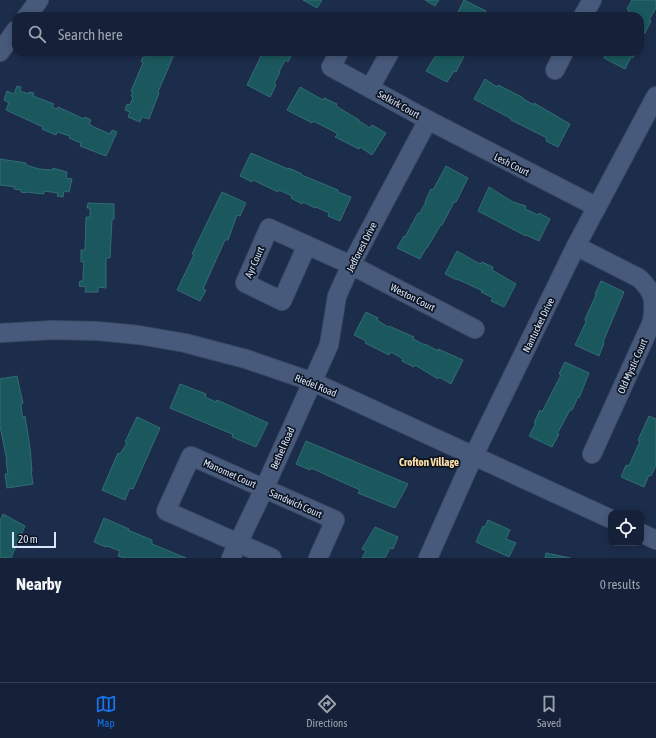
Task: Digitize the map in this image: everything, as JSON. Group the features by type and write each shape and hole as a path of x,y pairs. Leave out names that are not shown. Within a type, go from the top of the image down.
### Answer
{"street":[{"path":"30,12 39,0"},
{"path":"585,12 592,0"},
{"path":"0,52 12,36"},
{"name":"Selkirk Court","path":"337,56 331,66 428,120"},
{"name":"Selkirk Court","path":"370,88 388,56"},
{"path":"555,70 562,56"},
{"name":"Nantucket Drive","path":"428,558 474,456 576,246 653,107"},
{"name":"Lesh Court","path":"428,120 597,207"},
{"name":"Jedforest Drive","path":"313,382 329,345 337,296 351,265 428,120"},
{"path":"307,245 351,265"},
{"name":"Old Mystic Court","path":"576,246 638,278 647,286 653,296 654,308 652,322 592,454"},
{"name":"Weston Court","path":"351,265 475,330"},
{"name":"Riedel Road","path":"0,333 53,330 97,331 139,335 185,343 246,359 313,382 608,518"},
{"name":"Bethel Road","path":"234,550 313,382"},
{"name":"Manomet Court","path":"234,550 166,511 191,456 264,489"},
{"name":"Sandwich Court","path":"264,489 335,520 318,558"},
{"path":"644,534 656,540"},
{"path":"234,550 272,558"}],"building":[{"path":"303,0 322,0 317,8"},
{"path":"425,0 439,0 435,6"},
{"path":"464,0 486,11 485,12 458,12"},
{"path":"632,0 656,0 656,8 649,20 651,21 645,33 644,12 628,12 629,10 627,9"},
{"path":"146,56 173,56 158,92 159,93 149,119 142,117 140,122 128,117 130,112 125,110 127,104 130,105 133,97 131,96 133,92 131,91 143,63 141,61 143,57 145,58"},
{"path":"261,56 291,56 288,62 285,60 270,97 247,85"},
{"path":"435,56 464,56 456,72 454,71 447,82 426,71"},
{"path":"605,56 634,56 633,58 631,57 625,69 604,58"},
{"path":"485,79 497,87 498,85 522,97 534,105 534,103 570,124 558,147 546,141 547,138 474,99"},
{"path":"17,86 21,87 20,91 29,94 29,92 34,93 33,96 54,104 52,107 57,109 58,107 84,119 85,117 91,120 89,124 94,127 110,134 112,130 117,132 106,156 80,146 81,143 69,138 70,136 57,132 56,135 42,129 43,127 6,110 9,103 4,100 7,91 14,94"},
{"path":"300,87 323,100 324,98 337,104 336,106 370,128 372,125 386,133 372,155 360,147 359,149 335,137 338,134 331,130 313,121 312,123 287,110"},
{"path":"251,153 288,169 289,168 302,174 301,175 351,197 340,221 328,216 329,213 303,202 302,204 291,198 292,196 279,190 278,192 253,180 252,182 240,176"},
{"path":"0,159 26,163 26,165 39,169 53,170 53,168 67,172 66,178 72,179 69,192 64,191 63,197 57,196 58,193 44,191 44,194 25,193 21,192 21,190 14,189 15,187 0,185"},
{"path":"446,166 468,178 456,202 454,202 442,225 420,259 397,248 404,236 405,237 418,213 419,214 431,189 433,190"},
{"path":"489,187 513,202 526,206 525,209 538,215 539,213 550,219 539,241 526,236 478,211"},
{"path":"222,192 246,203 240,216 237,215 228,240 225,240 203,289 206,290 200,301 177,290 194,255 192,254"},
{"path":"88,203 114,204 110,258 106,258 106,288 98,287 98,292 85,292 86,287 79,286 80,281 83,281 84,262 81,262 81,250 85,250 86,217 90,217 90,208 87,208"},
{"path":"457,251 480,264 482,262 493,267 492,270 516,284 504,307 491,301 493,298 481,292 483,291 445,274"},
{"path":"601,281 624,292 603,342 604,343 599,356 575,345 586,322 585,319"},
{"path":"366,312 378,318 377,320 388,327 389,326 414,337 413,339 438,351 438,349 463,360 451,384 439,377 438,379 415,365 414,367 402,361 403,359 391,352 389,355 365,343 366,341 354,335"},
{"path":"565,362 589,373 579,398 578,397 572,410 570,410 552,447 529,436 536,423 534,423 540,410 542,412 561,375 559,374"},
{"path":"17,376 23,403 21,404 22,414 23,417 25,416 30,448 33,484 7,488 5,474 8,474 7,461 0,426 0,379"},
{"path":"180,384 206,394 205,397 216,402 217,400 268,423 256,447 232,437 233,434 170,408"},
{"path":"649,416 656,419 656,465 651,476 649,475 644,487 621,477 626,465 629,466 640,441 638,440"},
{"path":"137,417 160,428 133,489 130,488 125,500 102,490 118,453 120,454 127,443 125,442"},
{"path":"306,441 408,484 395,508 358,493 360,490 311,468 310,470 296,464"},
{"path":"3,514 25,526 11,558 0,558 0,521"},
{"path":"104,518 152,540 152,544 186,558 125,558 118,556 120,551 94,542"},
{"path":"488,520 510,530 506,539 516,543 509,557 476,542 483,526 485,527"},
{"path":"375,527 398,537 393,549 390,548 385,558 362,558 366,551 362,549"},
{"path":"546,553 566,557 570,558 545,558"}],"district":[{"name":"Crofton Village","path":"429,462"}]}
